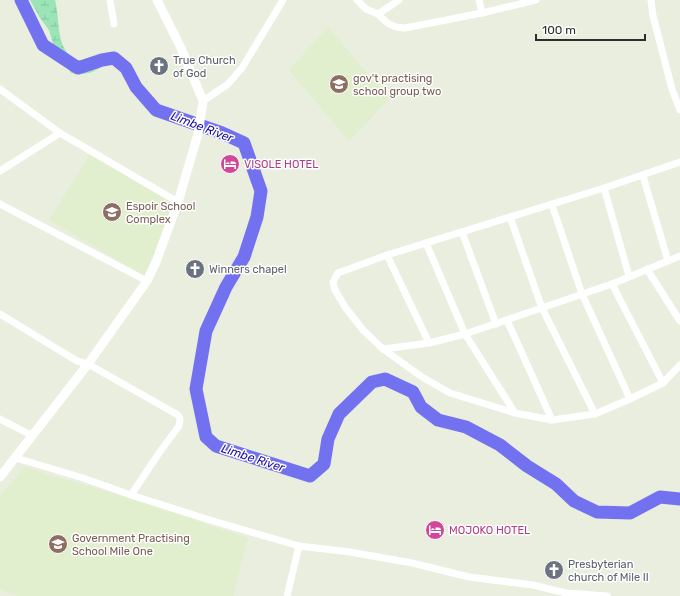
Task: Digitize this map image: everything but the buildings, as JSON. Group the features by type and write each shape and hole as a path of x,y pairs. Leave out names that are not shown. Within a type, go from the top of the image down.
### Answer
{"street":[{"path":"110,0 114,24"},
{"path":"0,477 88,364 147,281 156,262 178,202 198,134 201,121 202,101 181,48 157,0"},
{"path":"202,101 228,84 242,68 282,0"},
{"path":"357,0 366,9 378,14 391,26 397,28 405,28 482,13 536,0"},
{"path":"378,14 399,0"},
{"path":"479,0 482,13"},
{"path":"652,0 653,16 676,89 680,110"},
{"path":"0,89 60,133 178,202"},
{"path":"0,171 60,133"},
{"path":"680,162 643,176 552,205 387,255 338,273 333,282 335,290 345,307 362,330 383,349 422,377 450,393 515,413 552,420 595,414 663,383 680,365"},
{"path":"643,176 668,261"},
{"path":"604,188 629,276"},
{"path":"0,204 147,281"},
{"path":"552,205 582,294 630,399"},
{"path":"510,217 542,308 595,414"},
{"path":"462,232 496,324"},
{"path":"426,243 465,334 515,413"},
{"path":"387,255 429,342"},
{"path":"383,349 429,342 465,334 612,284 680,256"},
{"path":"647,269 680,321"},
{"path":"612,284 663,383"},
{"path":"0,314 77,361 88,364 178,415 180,419 179,426 158,453 131,495"},
{"path":"507,320 552,420"},
{"path":"0,419 33,436"},
{"path":"16,458 83,478 131,495 267,538 299,546 350,552 469,577 533,585 567,594 607,596"},
{"path":"287,596 299,546"}],"shaded area":[{"name":"gov't practising school group two","path":"328,27 389,99 349,141 289,70"},
{"name":"Espoir School Complex","path":"91,153 174,203 145,276 49,220"},
{"path":"24,467 132,499 248,538 233,596 18,596 0,589 0,496"}],"green space":[{"path":"30,0 55,0 60,36 66,51 72,57 81,61 101,58 103,64 93,72 80,74 71,73 68,68 58,61 49,30"}],"waterway":[{"name":"Limbe River","path":"21,0 43,45 78,68 102,60 114,58 126,68 136,87 156,110 222,133 244,143 261,191 257,217 244,257 226,287 206,331 196,389 206,437 216,446 310,476 324,464 328,439 339,414 372,382 385,379 413,392 421,407 438,420 466,427 500,445 527,466 556,484 574,501 597,512 630,513 660,497 680,499"}],"place":[{"name":"True Church of God","path":"159,66"},
{"name":"gov't practising school group two","path":"339,84"},
{"name":"VISOLE HOTEL","path":"230,164"},
{"name":"Espoir School Complex","path":"112,212"},
{"name":"Winners chapel","path":"195,269"},
{"name":"MOJOKO HOTEL","path":"435,530"},
{"name":"Government Practising School Mile One","path":"58,544"},
{"name":"Presbyterian church of Mile II","path":"554,570"}]}
